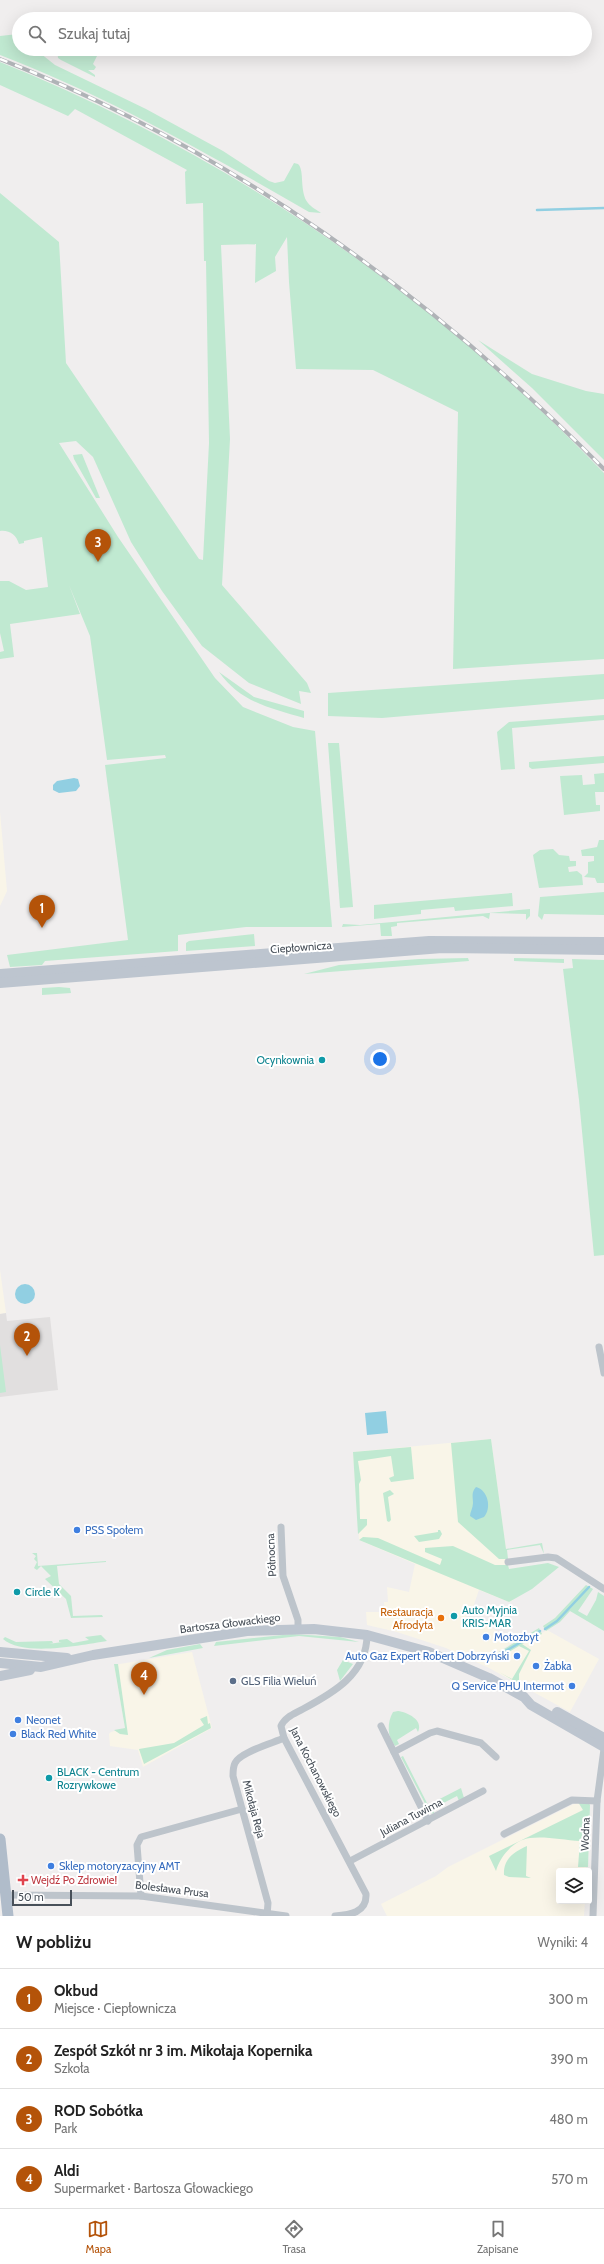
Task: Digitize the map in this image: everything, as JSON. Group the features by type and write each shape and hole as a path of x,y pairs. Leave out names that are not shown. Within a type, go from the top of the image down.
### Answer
{"main road":[{"name":"Ciepłownicza","path":"0,974 430,941 604,942"},
{"name":"Ciepłownicza","path":"0,982 442,948 604,950"},
{"name":"Bartosza Głowackiego","path":"0,1663 41,1667 71,1659 247,1631 298,1628 366,1635 413,1647 448,1659 524,1697 535,1700 604,1738"},
{"name":"Bartosza Głowackiego","path":"0,1652 71,1659"},
{"path":"0,1676 41,1667"},
{"name":"Bartosza Głowackiego","path":"524,1697 532,1705 604,1748"},
{"path":"0,1839 8,1916"}],"street":[{"path":"599,1346 604,1373"},
{"name":"Północna","path":"281,1527 283,1576 298,1620 298,1628"},
{"path":"508,1562 548,1557 556,1558 604,1589"},
{"name":"Jana Kochanowskiego","path":"335,1916 355,1913 366,1902 366,1894 284,1738 281,1726 286,1718 327,1696 351,1678 362,1656 366,1635"},
{"path":"381,1726 428,1821"},
{"path":"394,1752 430,1733 437,1732 480,1743 496,1757"},
{"name":"Mikołaja Reja","path":"267,1914 268,1903 233,1776 234,1764 244,1754 284,1738"},
{"name":"Wodna","path":"593,1916 597,1801 604,1748"},
{"name":"Juliana Tuwima","path":"350,1861 483,1792"},
{"path":"504,1834 572,1800 597,1801"},
{"path":"141,1896 137,1845 141,1837 242,1809"},
{"name":"Bolesława Prusa","path":"6,1895 141,1896 286,1916"}],"shaded area":[{"path":"0,812 7,891 0,906"},
{"path":"0,1270 6,1313 0,1314"},
{"path":"6,1313 7,1321 50,1317 58,1390 0,1397 0,1314"},
{"path":"491,1439 513,1600 509,1602 479,1590 472,1610 468,1609 465,1622 468,1628 482,1620 512,1643 498,1652 500,1657 547,1630 599,1659 570,1712 489,1668 446,1648 397,1632 367,1625 366,1612 385,1612 384,1602 388,1602 387,1587 409,1592 415,1564 359,1540 353,1452"},
{"path":"192,1652 212,1728 143,1767 138,1750 110,1746 109,1734 125,1728 114,1665"},
{"path":"578,1802 589,1819 586,1868 556,1868 556,1904 585,1904 584,1916 387,1916 381,1904 436,1876 448,1867"}],"green space":[{"path":"12,35 12,56 44,56 55,65 146,109 223,151 269,181 275,183 284,181 294,163 298,164 301,171 305,198 311,206 321,213 309,212 196,148 119,108 40,71 0,55 0,36"},
{"path":"58,56 97,56 93,64 96,67 94,70 88,70 95,75 95,77 61,60"},
{"path":"0,62 84,99 167,140 246,186 323,235 398,289 470,347 538,408 604,473 604,659 453,669 458,412 373,370 296,369 287,237 275,257 276,271 255,283 256,244 221,245 230,439 222,585 307,683 311,693 299,691 301,704 249,683 202,646 162,591 131,542 93,457 76,441 59,443 118,537 215,678 243,707 293,727 315,731 332,927 246,927 178,935 178,951 45,961 42,965 10,967 7,955 128,940 105,765 166,758 165,755 107,760 90,636 69,585 80,614 10,624 14,657 0,659 0,652 4,651 0,633 0,581 9,581 26,590 48,587 42,537 24,541 24,543 19,544 12,534 7,531 0,531 0,193 59,242 66,363 199,559 203,560 209,443 206,261 204,261 203,203 186,204 185,172 187,170 75,109 68,116 0,85"},
{"path":"478,340 532,374 586,391 604,394 604,460 532,388"},
{"path":"82,454 100,498 96,498 74,459 73,455"},
{"path":"219,672 254,697 304,711 304,718 279,711 246,697 227,682"},
{"path":"604,674 604,699 382,718 328,716 328,693"},
{"path":"604,715 604,720 512,728 515,769 501,770 497,732 509,722"},
{"path":"328,743 339,743 353,907 340,908"},
{"path":"604,756 604,763 532,769 529,767 529,762"},
{"path":"604,773 604,792 595,792 596,805 600,805 600,811 564,815 560,776 582,775 583,785 595,784 594,774"},
{"path":"599,840 604,840 604,883 597,883 595,878 584,877 588,873 588,862 594,861 594,856 582,856 581,850 597,847"},
{"path":"553,849 559,855 569,856 570,861 576,861 576,866 568,867 569,872 577,871 582,875 583,885 539,888 533,855 540,850"},
{"path":"604,892 604,915 544,914 542,920 538,916 540,897"},
{"path":"512,893 513,906 455,911 454,907 421,910 421,914 374,919 374,905"},
{"path":"530,909 530,916 526,920 526,914 490,913 489,919 483,916 397,923 397,926 391,927 392,936 381,936 380,924 342,927 343,924 360,925"},
{"path":"254,934 255,946 186,951 186,943 189,941"},
{"path":"468,958 469,961 304,974 339,965 419,959"},
{"path":"514,958 564,959 564,963 514,961"},
{"path":"572,959 604,960 604,1255 594,1256 579,1100 563,969 573,968"},
{"path":"42,988 70,988 71,993 42,995"},
{"path":"0,1345 6,1392 0,1393"},
{"path":"491,1439 506,1549 542,1543 544,1554 540,1545 507,1550 508,1559 499,1559 458,1522 451,1443"},
{"path":"411,1447 414,1479 391,1482 389,1478 394,1476 391,1456 358,1461 361,1480 359,1484 360,1519 367,1519 367,1525 358,1534 353,1452"},
{"path":"390,1490 394,1494 388,1497 391,1520 389,1522 387,1521 383,1493"},
{"path":"438,1530 440,1530 442,1534 439,1539 419,1542 414,1536 438,1532"},
{"path":"363,1537 378,1538 440,1565 442,1559 425,1552 425,1548 453,1546 495,1565 508,1565 509,1569 548,1563 559,1567 532,1589 509,1602 359,1540"},
{"path":"32,1553 37,1553 38,1566 106,1561 57,1566 59,1584 71,1596 73,1616 102,1615 103,1617 71,1618 66,1599 45,1579 51,1576 41,1566 37,1570 34,1568 37,1562 34,1559 36,1556"},
{"path":"586,1585 593,1589 578,1611 587,1616 596,1600 598,1592 604,1596 604,1631 570,1611 560,1622 546,1631 543,1626 555,1618"},
{"path":"539,1628 542,1634 522,1644 531,1650 519,1674 519,1682 523,1686 499,1672 512,1679 529,1651 519,1646 499,1658 494,1655"},
{"path":"292,1634 340,1637 359,1642 299,1636 214,1646 216,1642"},
{"path":"101,1635 107,1641 68,1647 38,1649 12,1644 3,1639 5,1637 16,1642 52,1641 53,1643 49,1644 62,1642 59,1642 59,1640 67,1639 73,1643 89,1640 85,1637"},
{"path":"200,1644 203,1648 149,1658 167,1650"},
{"path":"343,1660 353,1664 340,1681 337,1670"},
{"path":"114,1664 118,1664 128,1735 120,1734 114,1730 125,1728"},
{"path":"398,1711 414,1717 419,1724 419,1728 418,1732 416,1728 397,1740 399,1744 395,1746 390,1738 389,1725 393,1712"},
{"path":"207,1716 208,1724 210,1723 211,1728 144,1764 139,1749 174,1743 204,1725 200,1719"},
{"path":"403,1756 428,1805 461,1788 464,1798 459,1801 457,1796 432,1809 435,1814 430,1813 401,1757"},
{"path":"578,1802 588,1802 590,1805 588,1867 578,1867 580,1841 530,1838 524,1839 513,1845 504,1854 496,1871 489,1856 583,1810"},
{"path":"527,1846 526,1876 531,1878 509,1877 504,1875 507,1860"}],"water":[{"path":"74,778 78,779 80,786 76,791 59,793 53,790 53,785 57,781"},
{"path":"25,1284 32,1287 35,1294 32,1301 25,1304 18,1301 15,1294 18,1287"},
{"path":"386,1411 388,1433 367,1435 365,1413"},
{"path":"476,1487 486,1495 488,1500 488,1509 484,1517 476,1520 470,1516 473,1505 473,1493"}],"waterway":[{"path":"537,210 604,208"},
{"path":"545,1629 557,1621 589,1587"},
{"path":"497,1656 540,1631"}],"railway":[{"path":"0,59 85,95 167,136 246,182 323,232 398,287 469,344 538,405 604,469"}],"place":[{"name":"ROD Sobótka","path":"98,562"},
{"name":"Okbud","path":"42,928"},
{"name":"Ocynkownia","path":"322,1060"},
{"name":"Zespół Szkół nr 3 im. Mikołaja Kopernika","path":"27,1356"},
{"name":"PSS Społem","path":"77,1530"},
{"name":"Circle K","path":"17,1592"},
{"name":"Auto Myjnia KRIS-MAR","path":"454,1616"},
{"name":"Restauracja Afrodyta","path":"441,1618"},
{"name":"Motozbyt","path":"486,1637"},
{"name":"Auto Gaz Expert Robert Dobrzyński","path":"517,1656"},
{"name":"Żabka","path":"536,1666"},
{"name":"GLS Filia Wieluń","path":"233,1681"},
{"name":"Q Service PHU Intermot","path":"572,1686"},
{"name":"Aldi","path":"144,1695"},
{"name":"Neonet","path":"18,1720"},
{"name":"Black Red White","path":"13,1734"},
{"name":"BLACK - Centrum Rozrywkowe","path":"49,1778"},
{"name":"Sklep motoryzacyjny AMT","path":"51,1866"},
{"name":"Wejdź Po Zdrowie!","path":"23,1880"}]}
